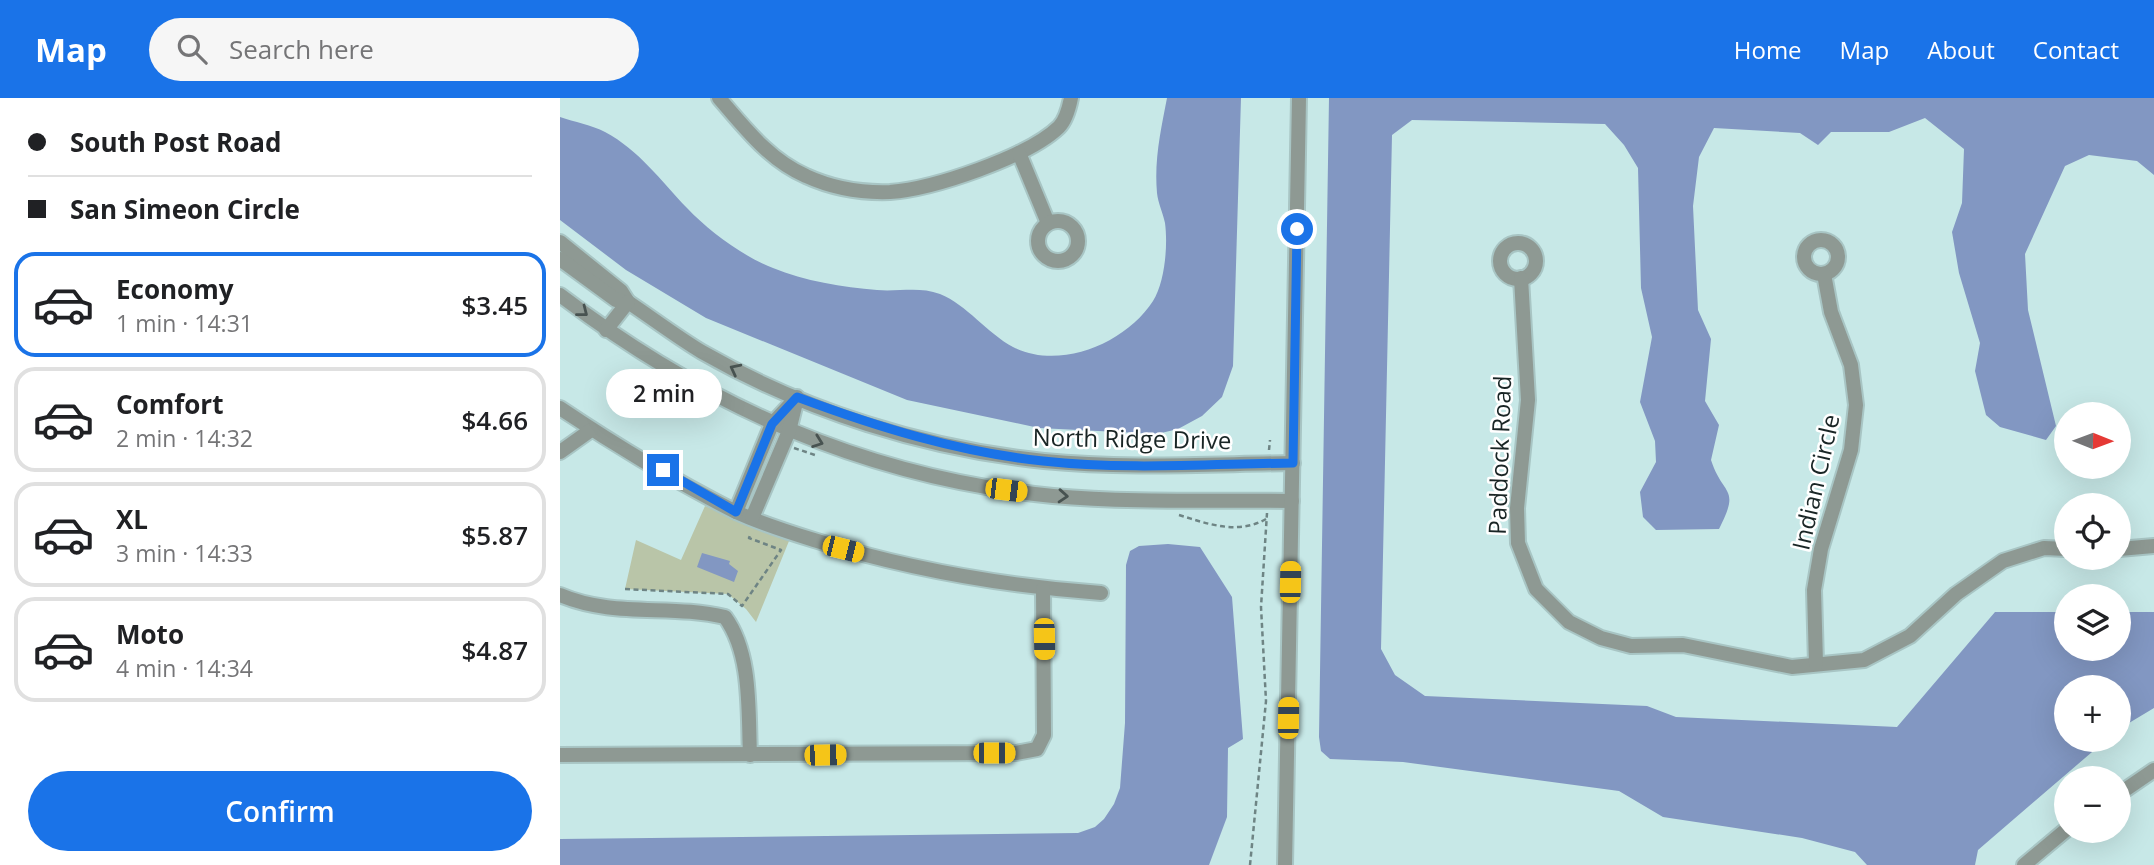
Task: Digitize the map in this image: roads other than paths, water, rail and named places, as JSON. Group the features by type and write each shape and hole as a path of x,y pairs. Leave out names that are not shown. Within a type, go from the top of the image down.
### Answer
{"street":[{"path":"719,98 751,137 775,157 804,175 865,192 892,192 940,183 1019,153 1061,125 1071,98"},
{"path":"1285,865 1299,98"},
{"path":"1019,153 1048,223"},
{"name":"North Ridge Drive","path":"560,242 621,291 628,302"},
{"name":"North Ridge Drive","path":"560,258 617,300 628,302 701,351 797,397 901,433 1006,456 1090,464 1293,463"},
{"name":"Indian Circle","path":"1816,664 1814,590 1822,549 1851,450 1856,405 1851,365 1831,312 1824,274"},
{"name":"Paddock Road","path":"1521,278 1528,400 1517,508 1518,543 1536,589 1569,622 1632,646 1683,645 1792,667 1864,660 1910,636 1955,594 2003,561 2044,548 2054,548"},
{"path":"560,295 606,330 687,381 772,424 911,471 1006,490 1096,498 1292,501"},
{"path":"606,330 628,302"},
{"path":"736,512 772,424 797,397"},
{"path":"752,524 789,431 797,397"},
{"path":"560,408 592,430 736,512 752,524 843,549 958,575 1043,589 1101,593"},
{"path":"560,452 592,430"},
{"path":"2131,548 2154,546"},
{"path":"560,755 1016,753 1037,749 1044,735 1043,589"},
{"path":"560,595 601,606 705,612 725,617 736,633 744,668 750,755"},
{"path":"2131,786 2154,770"},
{"path":"2024,865 2054,840"}],"water":[{"path":"1167,98 1241,98 1233,366 1222,397 1202,416 1178,429 1157,434 1039,428 907,400 706,318 626,270 560,220 560,117 594,127 617,139 639,157 705,225 738,250 761,263 785,273 837,285 940,294 959,305 1013,347 1031,354 1071,354 1090,349 1126,329 1141,316 1157,293 1165,263 1166,242 1165,223 1157,193 1156,169"},
{"path":"1329,98 2154,98 2154,175 2137,161 2089,155 2065,166 2025,254 2028,310 2054,418 2054,429 2046,440 2000,427 1986,415 1975,371 1980,343 1959,273 1952,232 1962,203 1964,149 1925,118 1889,132 1831,132 1818,145 1800,133 1714,128 1699,157 1693,206 1698,310 1711,339 1705,401 1719,425 1711,460 1729,498 1729,505 1719,529 1656,530 1643,517 1640,492 1656,462 1655,441 1640,402 1652,337 1641,288 1638,168 1624,145 1605,124 1412,120 1392,135 1381,649 1395,675 1425,696 1647,706 1676,717 1897,727 1995,612 2054,612 2054,661 2131,661 2131,612 2154,612 2154,708 2131,722 2131,675 2054,675 2054,752 2092,752 2076,766 2054,766 2054,785 1978,850 1975,865 1867,865 1855,852 1802,838 1663,817 1619,791 1403,762 1330,759 1321,751 1319,737"},
{"path":"1168,544 1200,547 1232,597 1243,739 1228,748 1227,817 1209,865 560,865 560,839 1078,833 1095,827 1114,804 1120,788 1125,723 1126,565 1130,551 1139,546"},
{"path":"702,553 730,561 729,564 738,571 734,582 697,567"}]}
